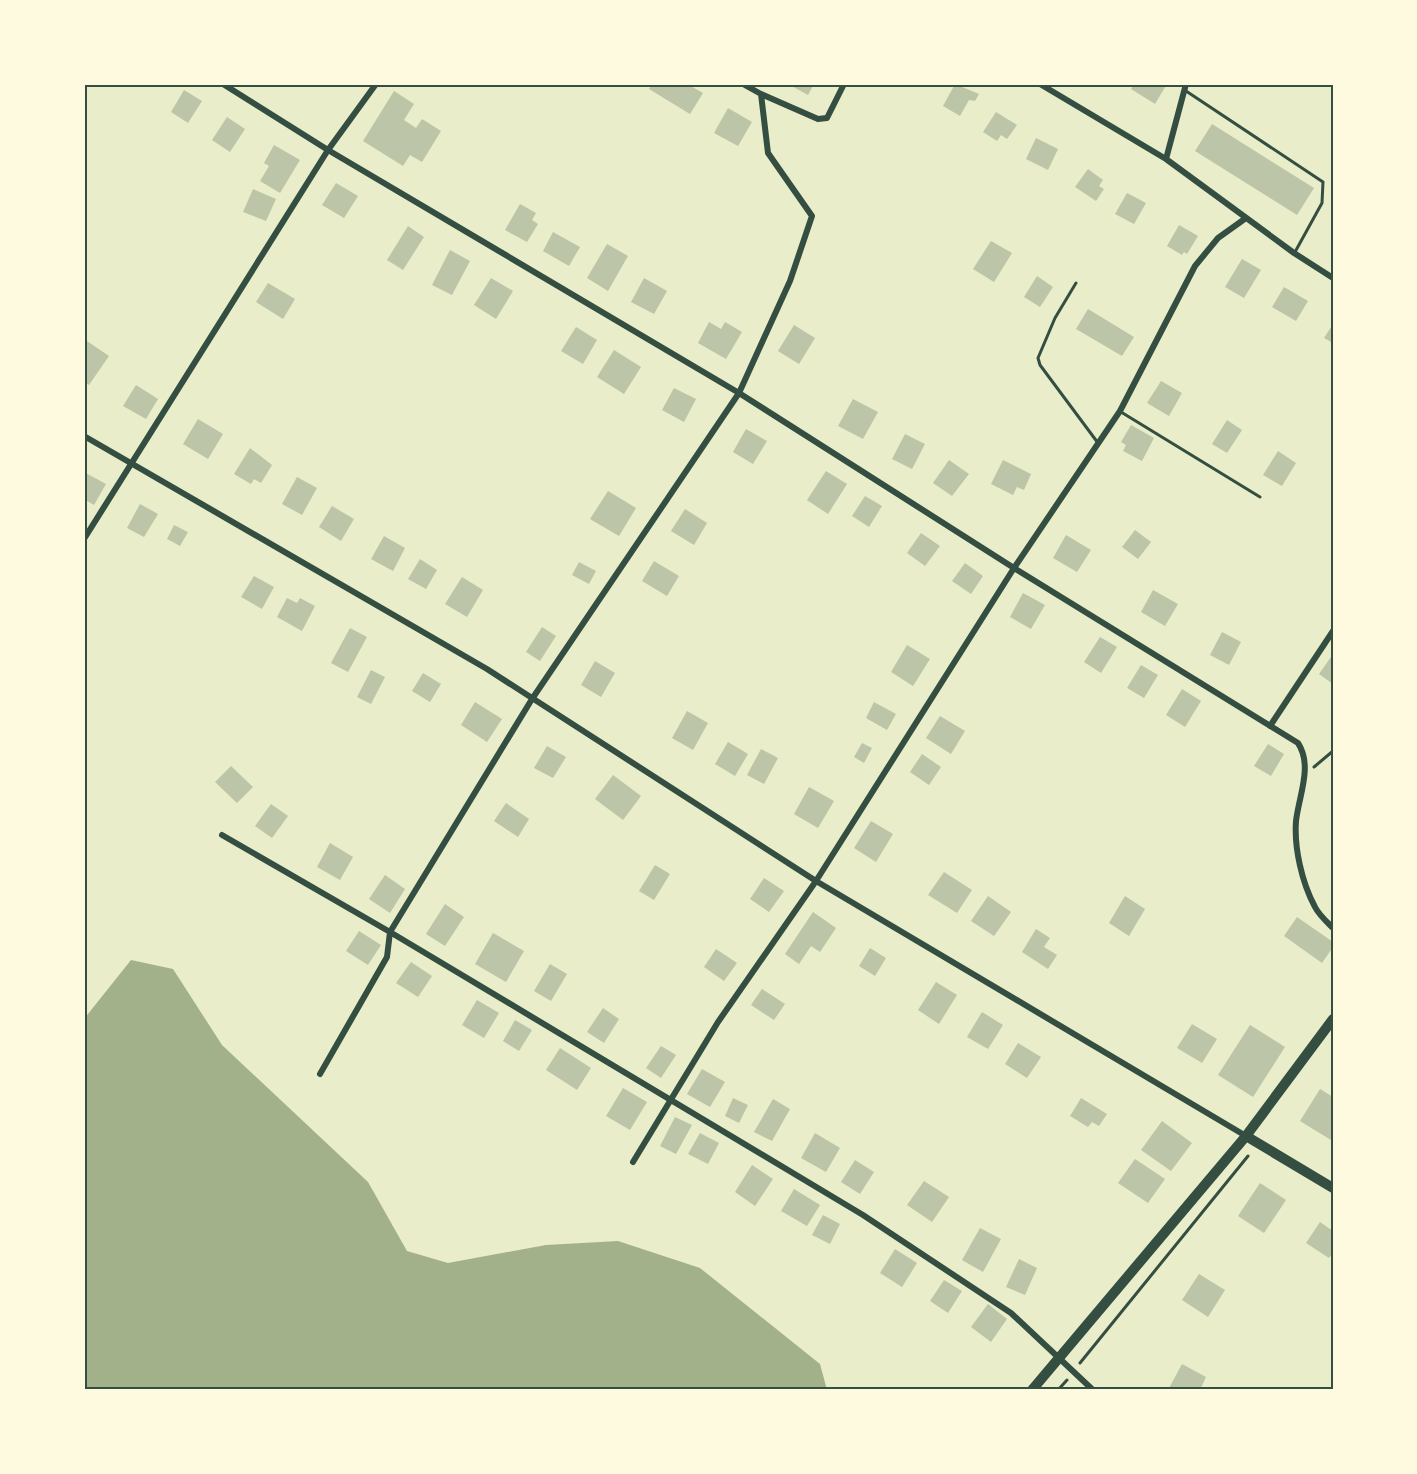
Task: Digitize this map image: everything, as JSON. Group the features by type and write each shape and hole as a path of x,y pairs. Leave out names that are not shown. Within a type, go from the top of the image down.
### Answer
{"main road":[{"path":"1032,1390 1246,1136 1333,1019"},
{"path":"1246,1136 1333,1188"}],"street":[{"path":"223,84 328,150 739,393 1014,568 1298,743 1303,751 1305,772 1296,822 1300,863 1306,888 1316,910 1333,928"},
{"path":"84,539 134,463 328,150 376,84"},
{"path":"743,84 818,119 827,118 844,84"},
{"path":"1040,84 1166,159 1294,253 1333,278"},
{"path":"1166,159 1185,87"},
{"path":"320,1074 387,957 390,932 532,699 739,393 790,281 812,216 768,153 761,94"},
{"path":"633,1162 718,1022 816,882 1014,568 1119,411 1195,266 1218,238 1246,218"},
{"path":"84,436 477,663 816,882 1246,1136"},
{"path":"1270,726 1333,631"},
{"path":"222,835 390,932 873,1222 1011,1313 1093,1390"}],"lane":[{"path":"1185,87 1323,182 1322,203 1294,253"},
{"path":"1076,283 1054,318 1038,358 1040,365 1098,443"},
{"path":"1119,411 1260,497"}],"path":[{"path":"1305,772 1323,762 1333,751"},
{"path":"1058,1390 1258,1143"}],"shaded area":[{"path":"131,960 173,969 222,1045 368,1182 407,1251 448,1263 546,1245 618,1241 700,1268 820,1364 827,1390 84,1390 84,1019"}],"building":[{"path":"652,84 687,84 703,93 690,114 649,89"},
{"path":"788,84 814,84 808,95"},
{"path":"955,84 979,94 975,101 969,100 960,116 943,106"},
{"path":"1134,84 1167,84 1155,104 1131,89"},
{"path":"184,90 202,101 188,123 171,112"},
{"path":"394,91 414,104 404,120 416,128 422,119 441,131 422,162 410,155 403,166 363,141"},
{"path":"728,108 752,122 738,146 714,133"},
{"path":"996,112 1017,125 1007,139 1001,135 997,141 983,132"},
{"path":"227,117 245,129 230,152 212,140"},
{"path":"1212,124 1314,188 1297,215 1195,151"},
{"path":"1036,138 1058,149 1048,170 1026,159"},
{"path":"274,145 300,160 280,193 260,181 269,166 264,163"},
{"path":"1088,169 1103,180 1099,186 1104,189 1096,201 1075,187"},
{"path":"336,183 358,196 344,218 322,205"},
{"path":"253,189 276,199 266,221 243,212"},
{"path":"1127,193 1146,203 1134,224 1115,214"},
{"path":"520,204 536,213 532,220 538,224 527,242 505,230"},
{"path":"1179,225 1198,236 1187,254 1184,252 1182,255 1167,246"},
{"path":"408,226 424,237 403,270 387,260"},
{"path":"553,232 580,247 569,266 543,251"},
{"path":"991,241 1012,253 994,282 973,269"},
{"path":"607,244 628,256 608,291 587,278"},
{"path":"450,250 470,261 452,295 432,285"},
{"path":"1242,259 1261,270 1244,298 1225,287"},
{"path":"1037,276 1053,287 1040,307 1024,297"},
{"path":"491,278 513,291 496,319 474,305"},
{"path":"644,278 667,291 654,314 631,302"},
{"path":"268,283 295,299 283,319 256,302"},
{"path":"1284,287 1308,301 1296,321 1272,307"},
{"path":"1088,309 1134,337 1122,356 1076,329"},
{"path":"709,322 721,329 725,322 742,332 726,359 698,343"},
{"path":"1333,324 1333,343 1324,338"},
{"path":"794,325 815,338 799,364 778,351"},
{"path":"576,327 597,340 583,364 561,351"},
{"path":"87,341 109,356 89,385 84,382 84,346"},
{"path":"614,350 641,367 624,394 597,377"},
{"path":"1161,381 1182,393 1169,416 1147,403"},
{"path":"136,385 158,399 146,419 123,406"},
{"path":"674,388 696,399 684,422 662,410"},
{"path":"853,399 878,412 863,439 838,426"},
{"path":"198,419 223,434 208,459 183,444"},
{"path":"1227,420 1242,430 1227,453 1212,444"},
{"path":"1131,425 1154,438 1142,461 1123,451 1126,445 1121,442"},
{"path":"746,429 767,441 753,464 733,452"},
{"path":"905,434 925,444 912,469 892,459"},
{"path":"250,448 272,465 261,483 254,479 251,484 234,474"},
{"path":"1278,451 1296,463 1282,486 1263,475"},
{"path":"949,460 969,474 952,496 933,483"},
{"path":"1003,460 1031,474 1024,490 1017,487 1013,495 991,484"},
{"path":"826,471 847,484 828,514 807,500"},
{"path":"84,472 106,484 94,505 84,499"},
{"path":"297,477 317,488 302,515 282,504"},
{"path":"608,491 636,508 619,536 590,519"},
{"path":"865,496 882,506 869,527 852,516"},
{"path":"140,504 158,514 144,537 127,528"},
{"path":"332,506 354,519 341,541 319,527"},
{"path":"685,509 707,523 694,545 671,531"},
{"path":"174,525 188,532 180,546 167,539"},
{"path":"1135,530 1151,542 1138,559 1122,547"},
{"path":"921,533 940,546 925,566 907,553"},
{"path":"1066,535 1091,550 1077,572 1053,558"},
{"path":"384,536 405,548 393,571 371,559"},
{"path":"420,559 437,570 426,589 408,579"},
{"path":"654,561 679,576 667,596 642,581"},
{"path":"579,562 596,571 589,584 572,575"},
{"path":"965,563 983,576 971,594 952,581"},
{"path":"254,576 274,587 262,609 241,597"},
{"path":"462,577 483,590 467,617 445,604"},
{"path":"1153,590 1178,604 1165,626 1141,612"},
{"path":"1023,593 1045,605 1031,629 1010,617"},
{"path":"287,598 297,603 300,598 315,606 302,631 277,617"},
{"path":"542,627 556,636 540,661 526,652"},
{"path":"350,628 367,637 348,672 331,663"},
{"path":"1222,632 1241,642 1229,665 1210,655"},
{"path":"1100,637 1117,647 1101,673 1084,662"},
{"path":"907,645 930,659 913,686 891,672"},
{"path":"1333,654 1333,684 1319,674"},
{"path":"595,661 615,673 601,697 581,685"},
{"path":"1141,665 1158,675 1144,698 1127,688"},
{"path":"371,670 385,677 371,704 357,697"},
{"path":"423,673 441,684 430,702 412,691"},
{"path":"1182,689 1201,701 1185,727 1166,715"},
{"path":"475,702 502,719 487,742 461,725"},
{"path":"874,702 896,714 887,730 866,718"},
{"path":"687,711 708,723 693,750 672,738"},
{"path":"940,716 965,731 951,754 926,738"},
{"path":"728,742 748,754 735,776 715,764"},
{"path":"862,743 872,748 864,763 854,757"},
{"path":"1268,744 1284,754 1271,776 1254,766"},
{"path":"547,746 566,757 553,778 534,768"},
{"path":"761,749 778,758 764,784 747,775"},
{"path":"922,754 941,767 929,785 910,772"},
{"path":"231,766 253,787 237,803 215,782"},
{"path":"613,775 641,796 623,820 595,799"},
{"path":"809,787 834,801 818,828 794,814"},
{"path":"506,803 529,819 518,837 494,821"},
{"path":"271,804 288,816 272,838 255,826"},
{"path":"871,821 893,834 876,862 854,848"},
{"path":"330,843 353,857 340,880 317,867"},
{"path":"655,865 670,874 654,900 639,891"},
{"path":"944,872 972,890 957,913 928,895"},
{"path":"385,875 405,889 390,913 369,899"},
{"path":"764,878 784,891 769,912 750,899"},
{"path":"988,896 1011,912 994,936 971,921"},
{"path":"1125,896 1145,909 1129,936 1109,923"},
{"path":"445,904 464,917 445,946 426,934"},
{"path":"813,912 836,928 820,952 811,946 799,964 785,954"},
{"path":"1297,917 1333,942 1333,947 1322,963 1284,936"},
{"path":"1036,929 1050,938 1044,947 1057,955 1048,969 1022,952"},
{"path":"359,931 381,945 368,965 346,951"},
{"path":"493,933 524,951 506,982 475,964"},
{"path":"870,948 886,958 875,976 859,966"},
{"path":"716,949 737,963 724,981 704,967"},
{"path":"411,962 432,976 418,997 396,983"},
{"path":"550,964 567,974 551,1001 534,991"},
{"path":"936,982 957,995 939,1024 918,1010"},
{"path":"762,989 785,1004 774,1020 751,1005"},
{"path":"477,1000 499,1013 484,1038 462,1025"},
{"path":"603,1008 619,1019 604,1043 587,1032"},
{"path":"982,1012 1003,1025 988,1049 967,1037"},
{"path":"515,1020 532,1030 519,1051 503,1041"},
{"path":"1192,1024 1217,1039 1202,1063 1177,1048"},
{"path":"1250,1025 1285,1047 1253,1097 1218,1075"},
{"path":"1018,1043 1041,1057 1027,1078 1005,1064"},
{"path":"661,1046 676,1055 661,1078 646,1068"},
{"path":"560,1048 591,1068 577,1090 546,1070"},
{"path":"702,1069 725,1082 710,1107 687,1094"},
{"path":"623,1088 647,1102 630,1130 606,1116"},
{"path":"1320,1089 1333,1097 1331,1140 1300,1121"},
{"path":"733,1098 748,1105 739,1123 725,1116"},
{"path":"1081,1098 1107,1114 1099,1126 1092,1122 1088,1127 1070,1116"},
{"path":"773,1099 790,1109 772,1141 754,1132"},
{"path":"675,1117 692,1125 676,1154 660,1146"},
{"path":"1162,1121 1192,1143 1171,1171 1141,1150"},
{"path":"700,1133 719,1143 708,1164 688,1154"},
{"path":"815,1133 840,1148 826,1172 801,1158"},
{"path":"1135,1159 1165,1179 1148,1203 1118,1183"},
{"path":"855,1160 874,1172 860,1194 841,1182"},
{"path":"752,1165 773,1179 755,1206 735,1192"},
{"path":"924,1181 949,1197 932,1222 907,1205"},
{"path":"1260,1183 1286,1200 1264,1233 1238,1216"},
{"path":"794,1189 820,1205 807,1226 781,1211"},
{"path":"823,1215 840,1224 830,1244 812,1235"},
{"path":"1320,1222 1333,1231 1333,1252 1329,1258 1306,1243"},
{"path":"980,1228 1001,1239 983,1272 962,1260"},
{"path":"895,1249 917,1263 902,1287 880,1273"},
{"path":"1019,1259 1037,1268 1025,1295 1006,1287"},
{"path":"1199,1274 1225,1290 1208,1317 1182,1300"},
{"path":"944,1280 962,1291 948,1313 930,1301"},
{"path":"988,1304 1007,1319 991,1342 971,1327"},
{"path":"1182,1364 1206,1377 1200,1390 1168,1390"}]}
